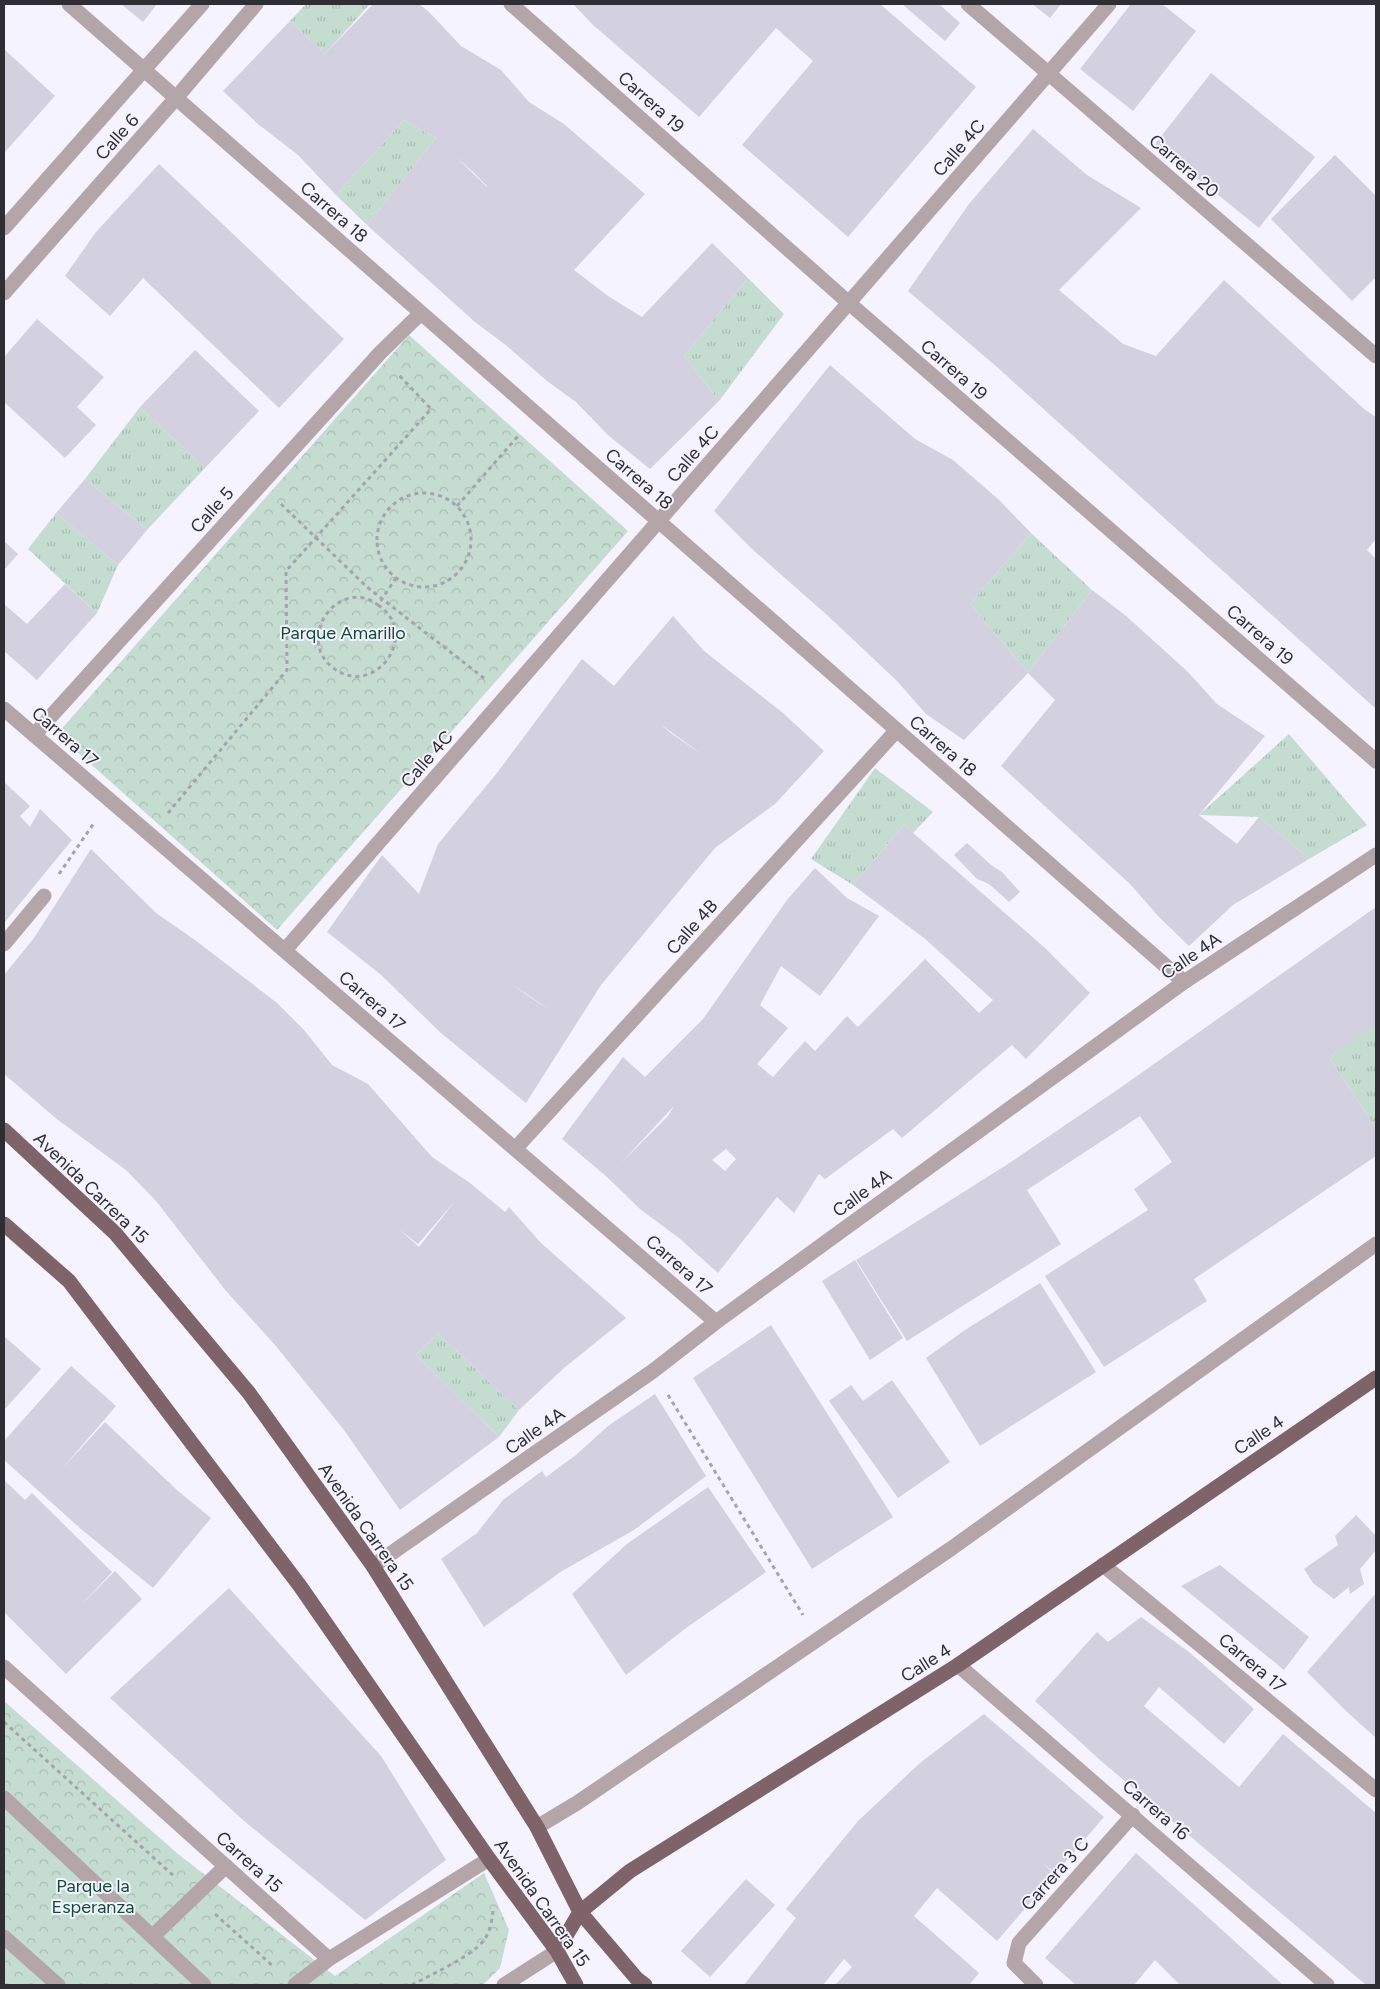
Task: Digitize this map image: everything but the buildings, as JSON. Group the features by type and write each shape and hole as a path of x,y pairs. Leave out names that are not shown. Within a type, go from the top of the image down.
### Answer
{"main road":[{"name":"Avenida Carrera 15","path":"4,1130 115,1233 250,1393 373,1566 536,1828 580,1912 645,1985"},
{"name":"Avenida Carrera 15","path":"4,1224 70,1281 300,1586 489,1859 557,1951 576,1985"},
{"name":"Calle 4","path":"557,1951 580,1912 630,1871 958,1665 1376,1378"}],"street":[{"name":"Carrera 18","path":"69,4 1184,982"},
{"name":"Calle 6","path":"4,228 202,4"},
{"name":"Calle 6","path":"4,293 256,4"},
{"name":"Carrera 19","path":"511,4 849,303 1376,761"},
{"name":"Carrera 20","path":"968,4 1376,356"},
{"name":"Calle 4C","path":"285,950 1109,4"},
{"name":"Calle 5","path":"34,735 380,353 421,314"},
{"name":"Carrera 17","path":"4,709 716,1322"},
{"name":"Calle 4B","path":"515,1149 897,730"},
{"name":"Calle 4A","path":"373,1566 653,1371 716,1322 1184,982 1376,854"},
{"path":"4,944 44,896"},
{"path":"536,1828 585,1797 952,1548 1376,1244"},
{"name":"Carrera 17","path":"1103,1565 1376,1790"},
{"name":"Carrera 16","path":"958,1665 1327,1985"},
{"name":"Carrera 15","path":"4,1667 329,1959"},
{"path":"4,1798 204,1985"},
{"name":"Carrera 3 C","path":"1036,1985 1014,1963 1019,1942 1133,1815"},
{"path":"295,1985 329,1959 489,1859"},
{"path":"153,1936 226,1866"},
{"path":"4,1937 58,1985"},
{"name":"Calle 4","path":"504,1985 557,1951"}],"path":[{"path":"150,834 287,670 286,571 431,409 380,353"},
{"path":"457,506 537,415"},
{"path":"261,484 367,587 506,696"},
{"path":"415,494 445,497 457,506 466,519 471,534 471,550 465,564 455,577 441,585 426,588 410,585 396,578 385,567 379,553 378,537 381,522 388,509 401,500 415,494"},
{"path":"378,605 396,578"},
{"path":"362,598 378,605 384,609 392,620 395,634 394,646 389,659 381,668 369,675 343,674 332,667 323,657 319,646 318,633 322,621 328,611 338,603 350,599 362,598"},
{"path":"44,896 110,800"},
{"path":"653,1371 818,1640"},
{"path":"4,1722 280,1972"},
{"path":"412,1985 476,1950 485,1939 492,1918 492,1899 474,1868"}],"green space":[{"path":"306,4 370,4 325,54 290,21"},
{"path":"404,120 436,138 367,225 336,195"},
{"path":"748,278 784,314 719,401 684,356"},
{"name":"Parque Amarillo","path":"409,335 628,531 277,930 57,734"},
{"path":"140,407 205,468 147,530 85,479"},
{"path":"56,513 118,565 97,613 28,549"},
{"path":"1031,533 1092,590 1028,673 970,604"},
{"path":"1289,734 1367,825 1309,859 1259,817 1199,815"},
{"path":"875,768 933,812 913,833 904,825 853,885 811,859"},
{"path":"1376,1023 1376,1129 1329,1057"},
{"path":"438,1333 519,1410 499,1437 416,1355"},
{"name":"Parque la Esperanza","path":"4,1701 178,1854 335,1976 484,1873 509,1930 500,1968 483,1985 4,1985"}]}
